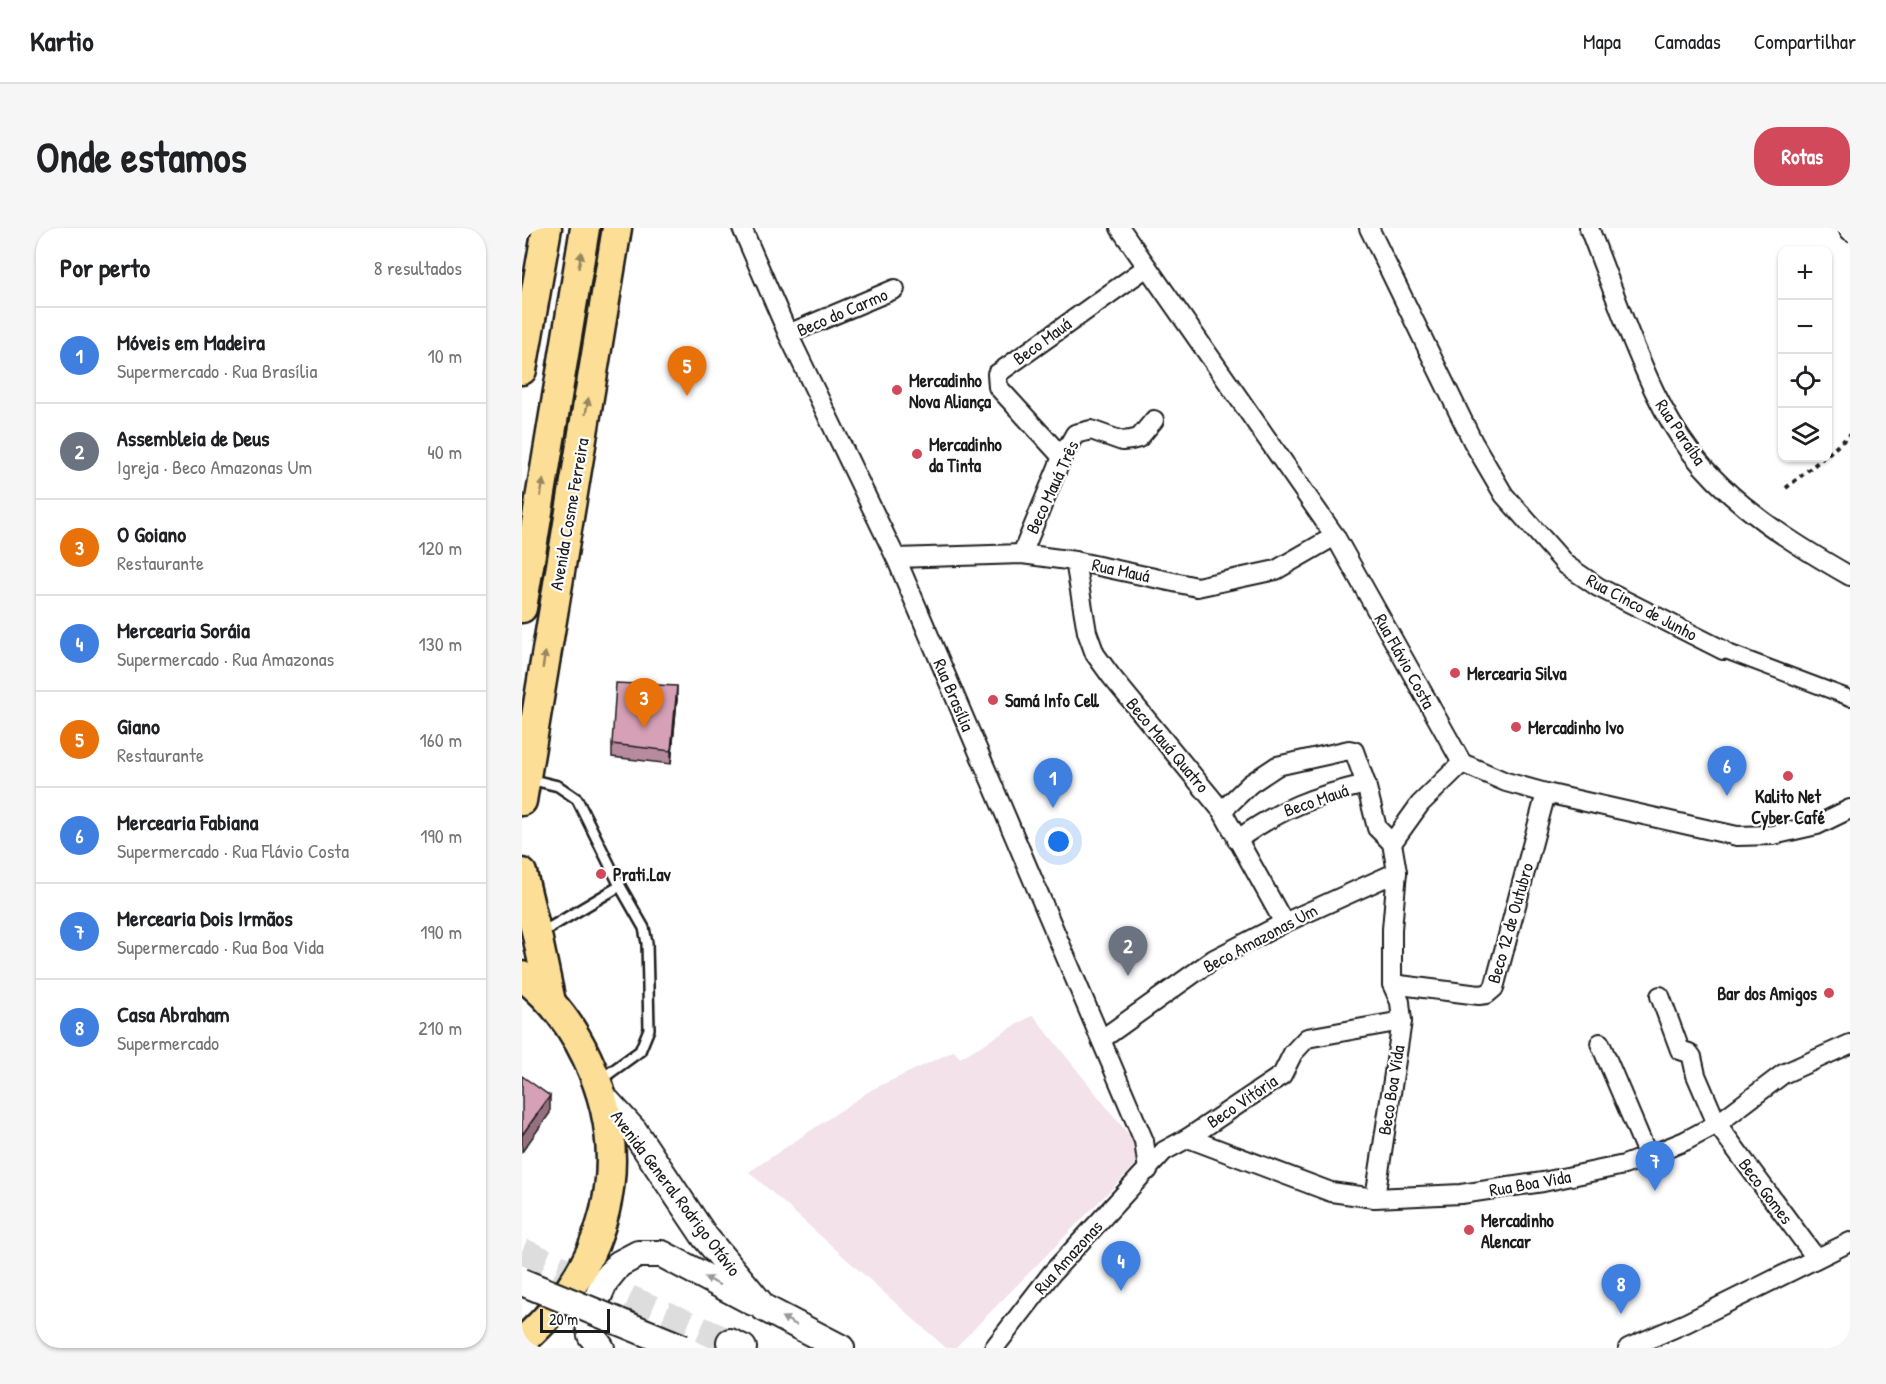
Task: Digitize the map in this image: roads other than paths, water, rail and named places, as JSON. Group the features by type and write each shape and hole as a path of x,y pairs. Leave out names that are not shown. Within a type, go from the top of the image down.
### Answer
{"main road":[{"path":"522,370 547,228"},
{"path":"522,608 585,228"},
{"name":"Avenida Cosme Ferreira","path":"524,790 617,228"},
{"path":"522,873 551,1002"},
{"path":"522,976 551,1002 578,1039 600,1088 609,1126 611,1157 604,1218 594,1247 563,1301 522,1342"},
{"name":"Avenida General Rodrigo Otávio","path":"600,1088 634,1131 705,1237 764,1308 841,1348"},
{"path":"601,1348 591,1335 588,1319 605,1281 619,1264 638,1254 662,1254 764,1308"},
{"path":"522,1282 683,1348"}],"street":[{"name":"Rua Brasília","path":"742,228 788,334 897,558 1144,1141 1148,1170"},
{"name":"Rua Flávio Costa","path":"1120,228 1335,536 1462,763"},
{"name":"Rua Cinco de Junho","path":"1370,228 1473,442 1504,495 1566,565 1598,587 1723,650 1850,698"},
{"name":"Rua Paraíba","path":"1589,228 1648,379 1665,415 1690,452 1721,486 1753,515 1822,561 1850,576"},
{"name":"Beco Mauá","path":"1062,458 998,387 997,374 1147,267"},
{"name":"Beco do Carmo","path":"788,334 895,290"},
{"name":"Beco Mauá Três","path":"1022,554 1062,458 1075,434 1091,430 1122,441 1131,440 1139,438 1154,420"},
{"name":"Rua Mauá","path":"897,558 1022,554 1075,561 1197,587 1276,570 1335,536"},
{"name":"Beco Mauá Quatro","path":"1075,561 1087,632 1095,654 1222,812 1284,923"},
{"name":"Beco Mauá","path":"1222,812 1250,783 1277,766 1342,750 1354,751 1366,784 1377,828 1392,843"},
{"path":"1392,843 1420,804 1462,763 1506,782 1546,793 1737,836 1773,835 1817,825 1850,809"},
{"name":"Beco Mauá","path":"1237,840 1262,821 1295,804 1366,784"},
{"name":"Beco 12 de Outubro","path":"1392,984 1479,995 1487,994 1494,988 1546,793"},
{"name":"Beco Boa Vida","path":"1375,1198 1402,1021 1400,1002 1392,984 1392,928 1397,873 1392,843"},
{"name":"Beco Amazonas Um","path":"1102,1039 1214,959 1284,923 1397,873"},
{"name":"Beco Gomes","path":"1660,996 1680,1050 1689,1053 1692,1057 1696,1075 1717,1124 1816,1258"},
{"name":"Beco Vitória","path":"1148,1170 1164,1151 1188,1138 1282,1075 1293,1053 1307,1038 1402,1021"},
{"path":"1600,1043 1648,1156"},
{"name":"Rua Boa Vida","path":"1188,1138 1331,1191 1375,1198 1461,1194 1520,1186 1624,1165 1685,1141 1717,1124 1783,1074 1850,1044"},
{"name":"Rua Amazonas","path":"994,1348 1052,1273 1148,1170"},
{"path":"1628,1348 1654,1343 1850,1242"}],"lane":[{"path":"524,790 558,786 577,799 620,886 644,928 647,943 649,1029 640,1051 600,1088"},
{"path":"537,935 620,886"}],"tunnel":[{"path":"522,1251 730,1342"}],"place":[{"name":"Mercadinho Nova Aliança","path":"897,390"},
{"name":"Giano","path":"687,396"},
{"name":"Mercadinho da Tinta","path":"917,454"},
{"name":"Mercearia Silva","path":"1455,673"},
{"name":"Samá Info Cell","path":"993,700"},
{"name":"Mercadinho Ivo","path":"1516,727"},
{"name":"O Goiano","path":"644,728"},
{"name":"Kalito Net Cyber Café","path":"1788,776"},
{"name":"Mercearia Fabiana","path":"1727,796"},
{"name":"Móveis em Madeira","path":"1053,808"},
{"name":"Prati.Lav","path":"601,874"},
{"name":"Assembleia de Deus","path":"1128,976"},
{"name":"Bar dos Amigos","path":"1829,993"},
{"name":"Mercearia Dois Irmãos","path":"1655,1191"},
{"name":"Mercadinho Alencar","path":"1469,1230"},
{"name":"Mercearia Soráia","path":"1121,1291"},
{"name":"Casa Abraham","path":"1621,1314"}]}
